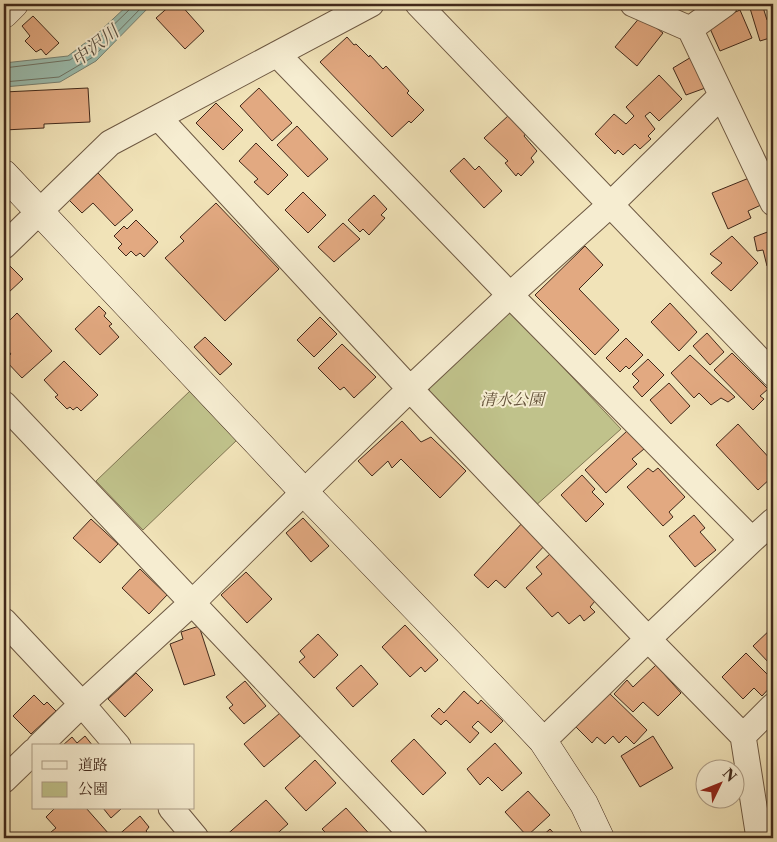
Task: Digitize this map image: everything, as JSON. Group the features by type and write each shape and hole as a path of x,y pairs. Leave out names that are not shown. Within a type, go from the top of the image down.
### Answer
{"street":[{"path":"4,14 14,4"},
{"path":"4,246 110,143 371,4"},
{"path":"418,4 773,374"},
{"path":"633,4 690,29 721,96 764,164 773,203"},
{"path":"690,29 725,4"},
{"path":"277,54 510,295 752,540"},
{"path":"41,744 193,602 410,389 611,204 721,96"},
{"path":"159,118 410,389 743,736 759,838"},
{"path":"4,174 304,492 543,741 584,804 600,838"},
{"path":"4,404 416,838"},
{"path":"543,741 773,521"},
{"path":"4,621 82,704 116,744"},
{"path":"743,736 773,706"},
{"path":"4,780 32,753"},
{"path":"173,810 196,838"}],"green space":[{"name":"清水公園","path":"509,310 621,429 534,507 430,397 429,386"},
{"path":"191,390 238,439 143,530 96,481"}],"water":[{"name":"中沢川","path":"129,4 152,4 96,61 60,82 4,87 4,63 68,56 98,33"}],"building":[{"path":"172,4 180,4 204,31 185,49 156,18"},
{"path":"762,4 767,20 771,18 773,37 760,41 749,5"},
{"path":"740,10 752,38 720,51 708,24"},
{"path":"33,16 59,43 46,55 41,49 36,52 25,41 30,36 22,26"},
{"path":"641,16 663,33 637,66 615,47"},
{"path":"347,37 369,57 370,55 383,69 386,66 409,91 407,93 424,110 411,123 409,121 392,137 320,62"},
{"path":"693,56 708,87 686,95 673,68"},
{"path":"659,75 682,99 659,121 650,112 645,116 655,129 648,136 651,139 640,149 635,144 623,155 618,150 615,154 595,134 614,114 626,124 634,116 626,107"},
{"path":"88,88 90,122 44,124 44,128 4,130 4,92"},
{"path":"259,88 292,123 272,141 240,106"},
{"path":"216,103 243,130 223,150 196,123"},
{"path":"509,115 526,133 524,136 537,151 531,158 534,162 521,176 518,173 516,176 505,163 508,161 484,138"},
{"path":"297,126 328,159 308,177 277,145"},
{"path":"256,143 288,175 268,195 254,182 258,179 239,161"},
{"path":"464,158 475,170 479,166 502,191 484,208 450,171"},
{"path":"98,173 133,210 115,226 93,203 82,213 69,200"},
{"path":"749,178 761,205 748,211 751,218 728,229 712,193"},
{"path":"303,192 326,215 308,233 285,210"},
{"path":"374,195 387,209 381,215 385,218 369,235 363,229 360,232 348,220"},
{"path":"216,203 279,269 225,321 165,258 184,241 180,237"},
{"path":"136,220 158,242 144,257 140,253 136,256 131,251 126,256 118,248 122,244 114,236 124,226 127,229"},
{"path":"343,223 360,239 334,262 318,247"},
{"path":"773,230 773,264 767,266 763,250 757,251 754,237"},
{"path":"732,236 758,263 731,291 711,273 722,263 710,254"},
{"path":"585,246 603,265 579,289 619,330 595,355 535,295"},
{"path":"7,263 23,279 8,293 4,289 4,266"},
{"path":"670,303 697,332 679,351 651,322"},
{"path":"99,306 106,313 104,316 112,324 109,326 119,337 100,355 75,329"},
{"path":"17,313 52,351 22,378 4,359 11,354 4,346 4,332 7,329 4,326"},
{"path":"320,317 337,334 314,357 297,340"},
{"path":"707,333 724,352 710,365 693,346"},
{"path":"205,337 232,364 220,375 194,347"},
{"path":"626,338 643,355 629,369 626,366 620,372 606,358"},
{"path":"342,344 376,377 354,398 344,387 340,390 318,368"},
{"path":"732,353 768,389 760,396 764,399 753,410 714,370"},
{"path":"690,355 735,397 728,402 721,398 711,405 699,393 694,398 671,373"},
{"path":"648,359 664,375 642,397 633,387 639,381 632,374"},
{"path":"64,361 98,395 81,411 77,407 73,410 70,407 67,409 55,397 58,395 44,380"},
{"path":"669,383 690,406 671,424 650,400"},
{"path":"402,421 421,442 431,437 466,471 440,498 401,459 392,468 388,461 372,476 358,461"},
{"path":"738,424 773,462 773,476 758,490 716,445"},
{"path":"627,431 644,449 632,459 637,464 606,493 585,470"},
{"path":"648,468 653,472 658,468 685,497 669,512 673,517 663,526 627,487"},
{"path":"582,475 595,489 592,492 604,504 586,522 561,495"},
{"path":"694,515 705,528 700,532 716,550 695,567 669,536"},
{"path":"303,518 329,546 311,562 286,533"},
{"path":"91,519 118,544 100,563 73,538"},
{"path":"524,521 547,543 505,588 496,580 488,588 474,575"},
{"path":"551,553 595,601 590,607 595,612 584,621 580,615 569,624 558,612 552,617 526,588 542,574 536,567"},
{"path":"140,569 167,595 149,614 122,588"},
{"path":"246,572 272,599 247,623 221,595"},
{"path":"405,625 438,660 425,672 421,667 410,677 382,647"},
{"path":"199,626 215,675 184,685 170,644 183,639 181,632"},
{"path":"773,627 773,661 770,664 753,646"},
{"path":"318,634 338,655 314,678 299,662 305,657 300,651"},
{"path":"746,653 773,680 773,684 762,696 754,688 743,699 722,677"},
{"path":"361,665 378,684 353,707 336,688"},
{"path":"656,665 681,693 658,716 643,702 633,712 614,694 627,680 633,687"},
{"path":"136,673 153,690 125,717 108,699"},
{"path":"245,681 266,706 244,724 229,708 233,705 226,697"},
{"path":"464,691 478,704 481,700 503,721 491,733 478,721 472,727 479,733 470,743 446,720 441,725 431,716 439,708 444,713"},
{"path":"607,691 647,730 634,744 626,736 619,743 613,736 605,744 597,737 592,743 574,725"},
{"path":"34,695 44,705 47,702 56,711 31,734 13,716"},
{"path":"280,713 300,736 264,767 244,744"},
{"path":"85,736 91,744 64,744 72,737 77,743"},
{"path":"653,736 673,768 640,787 621,756"},
{"path":"414,739 446,773 423,795 391,761"},
{"path":"495,743 522,773 502,791 488,777 480,785 467,769"},
{"path":"315,760 336,783 306,811 285,788"},
{"path":"528,791 550,815 527,836 505,812"},
{"path":"266,800 288,824 272,838 223,838"},
{"path":"346,808 373,838 331,838 322,829"},
{"path":"53,810 88,810 109,834 104,838 57,838 51,832 56,828 46,817"},
{"path":"105,810 120,810 111,818"},
{"path":"140,816 149,827 146,831 153,838 115,838"},
{"path":"550,829 558,838 540,838"},
{"path":"564,832 570,838 558,838"}]}
